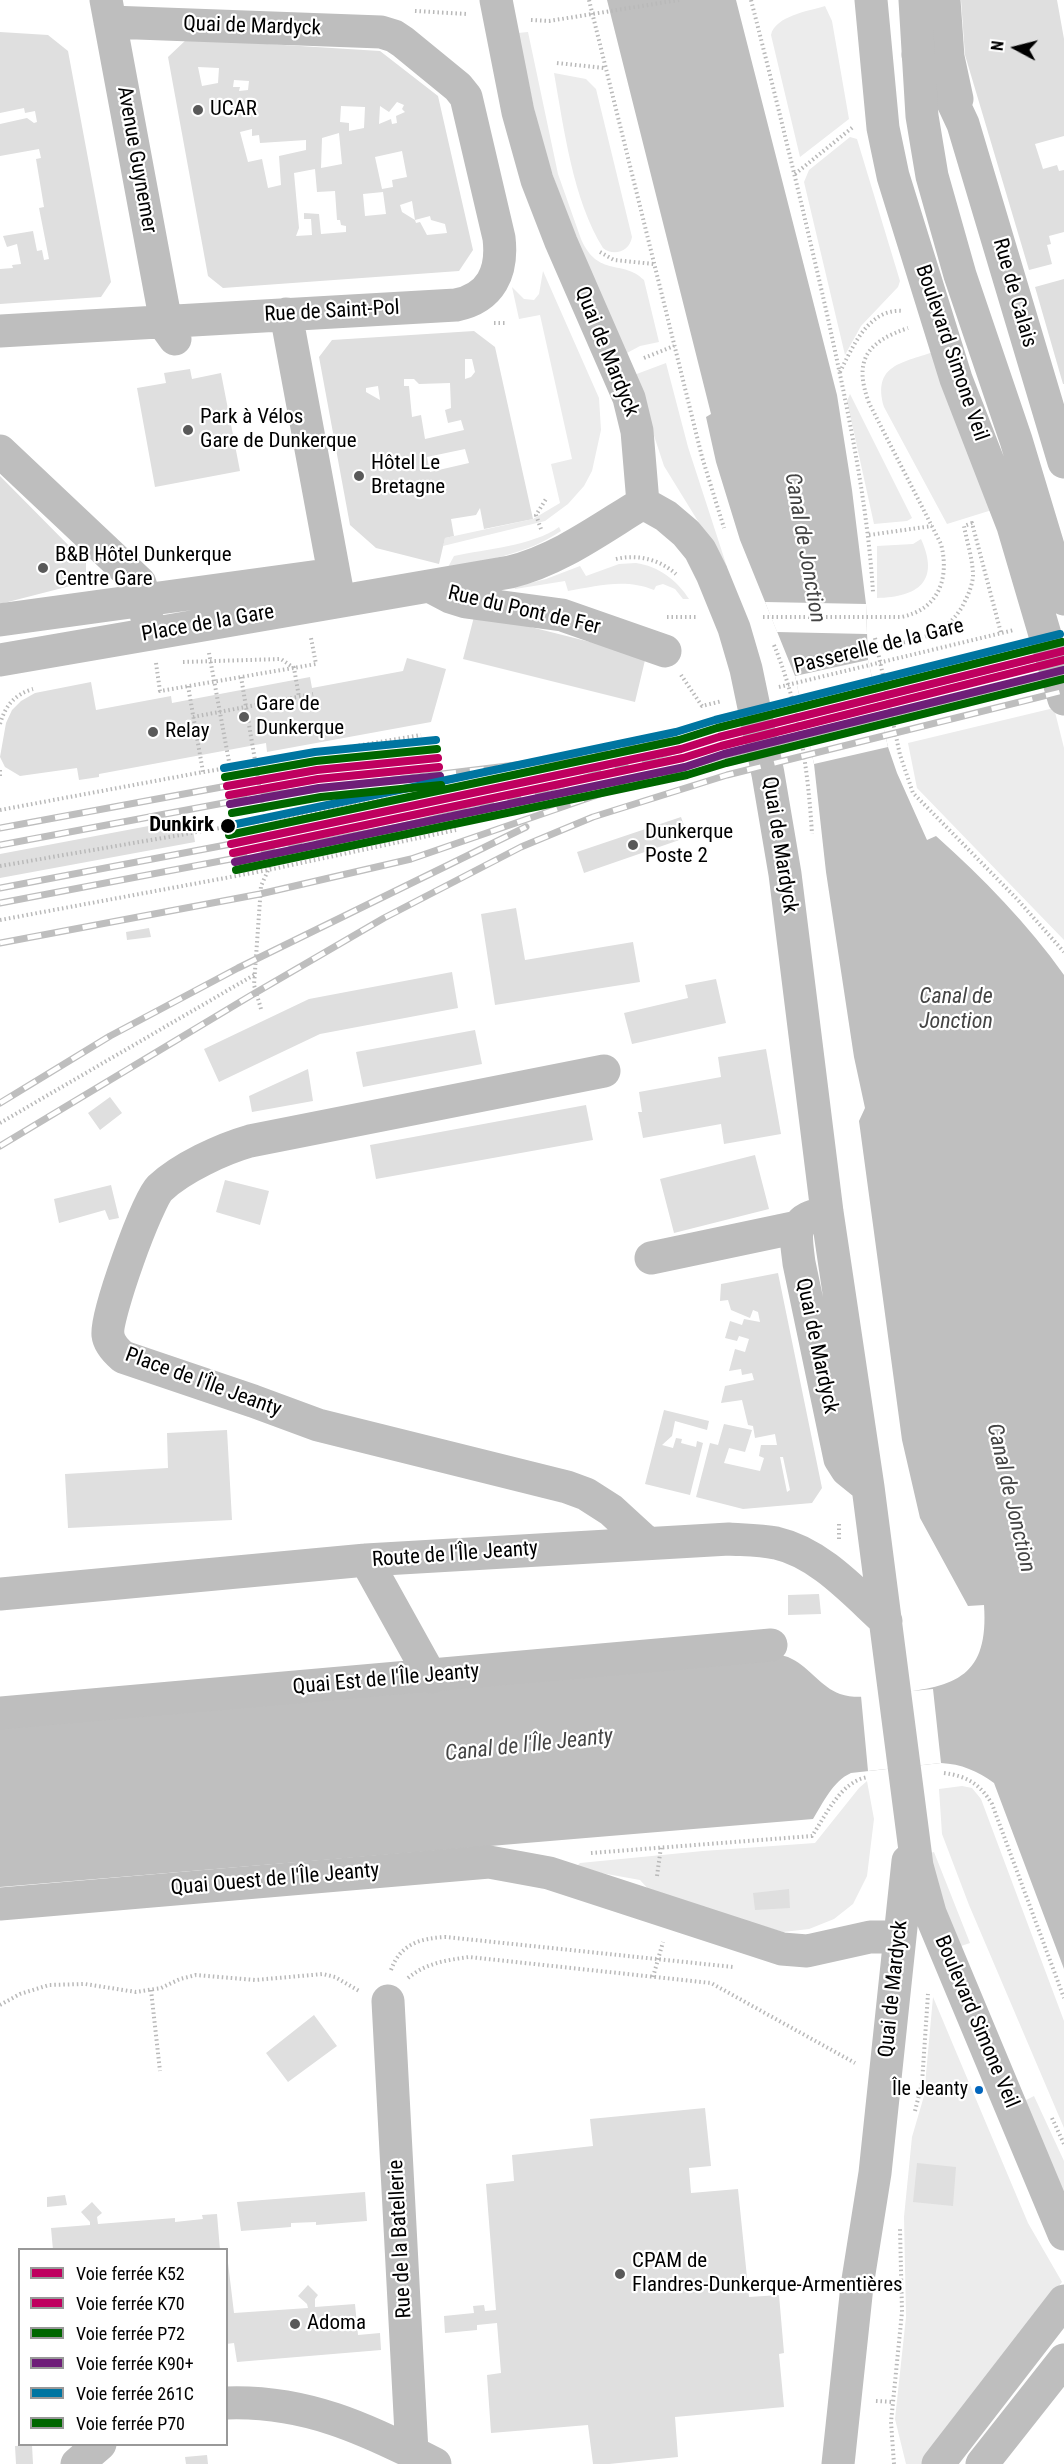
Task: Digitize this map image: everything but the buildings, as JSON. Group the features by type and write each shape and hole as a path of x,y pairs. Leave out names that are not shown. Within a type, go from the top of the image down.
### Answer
{"street":[{"name":"Quai de Mardyck","path":"496,0 518,112 537,180 628,398 638,440 643,503 676,524 700,550 723,599 746,669 780,844 827,1212 868,1487 909,1805 908,1851 875,2173 857,2286 838,2464"},
{"name":"Boulevard Simone Veil","path":"871,0 887,152 928,322 967,407 1008,510 1064,699"},
{"name":"Boulevard Simone Veil","path":"915,0 925,137 934,187 1016,440 1064,599"},
{"name":"Rue de Calais","path":"944,0 951,78 1064,462"},
{"name":"Quai de Mardyck","path":"108,11 381,32 398,38 459,87 466,97 500,248 498,268 492,284"},
{"name":"Avenue Guynemer","path":"108,11 165,321"},
{"name":"Rue de Calais","path":"918,55 949,94 963,124"},
{"name":"Rue de Saint-Pol","path":"165,321 288,325 456,305 475,300 492,284"},
{"path":"0,331 165,321"},
{"path":"288,325 337,588"},
{"name":"Place de la Gare","path":"0,451 140,583 146,609"},
{"name":"Rue du Pont de Fer","path":"431,586 534,565 566,550 643,503"},
{"name":"Rue du Pont de Fer","path":"431,586 450,597 466,602 562,615 665,651"},
{"name":"Place de la Gare","path":"0,620 76,610 146,609 337,588 431,586"},
{"name":"Place de la Gare","path":"0,660 76,646 337,588"},
{"name":"Place de l'Île Jeanty","path":"604,1071 250,1141 208,1157 162,1186 149,1204 116,1299 107,1334 116,1351 123,1357 302,1420 567,1487 586,1494 611,1510 647,1543"},
{"path":"651,1258 798,1227 805,1218 827,1212"},
{"name":"Quai de Mardyck","path":"798,1227 796,1241 799,1263 838,1451 847,1470 868,1487"},
{"name":"Route de l'Île Jeanty","path":"0,1594 366,1560 729,1539 774,1543 788,1547 815,1561 887,1632"},
{"path":"366,1560 431,1677"},
{"name":"Quai Est de l'Île Jeanty","path":"0,1713 431,1677 771,1645"},
{"name":"Boulevard Simone Veil","path":"909,1805 917,1866 926,1902 1064,2234"},
{"name":"Quai Ouest de l'Île Jeanty","path":"0,1904 489,1862 549,1873 769,1945 794,1951 819,1950 870,1937 900,1937"},
{"name":"Rue de la Batellerie","path":"388,2001 424,2458"},
{"name":"Quai de Mardyck","path":"861,2464 878,2279 875,2173"},
{"path":"938,2464 1064,2301"},
{"path":"982,2464 1064,2360"},
{"path":"228,2403 266,2404 306,2409 347,2423 424,2458"},
{"path":"77,2464 99,2446"}],"path":[{"path":"589,0 702,458 726,534"},
{"path":"549,21 679,0"},
{"path":"752,0 795,174 840,374 869,535 873,592"},
{"path":"557,63 604,68"},
{"path":"795,174 860,122"},
{"path":"596,248 614,260 654,264"},
{"path":"840,374 857,339 880,315 892,310 907,312 928,322"},
{"path":"762,617 901,617 912,615 936,597 941,588 945,566 941,544 869,403 862,370 871,348 878,340 928,322"},
{"path":"653,353 674,346"},
{"path":"541,530 536,515 546,499"},
{"path":"877,648 933,635 946,627 957,615 972,584 973,574 964,525 972,523 1000,633"},
{"path":"869,535 932,526"},
{"path":"614,559 630,557 649,559 678,576"},
{"path":"657,617 704,617"},
{"name":"Passerelle de la Gare","path":"771,689 1022,628"},
{"path":"157,670 159,691 294,669 316,664 311,636"},
{"path":"875,638 900,755 913,793 1017,899 1064,952"},
{"path":"180,663 210,659 281,658 294,669 299,697"},
{"path":"210,659 230,767"},
{"path":"242,677 274,858 261,886 254,985 261,1009"},
{"path":"0,724 4,712 15,697 23,692 42,687"},
{"path":"188,687 203,772"},
{"path":"193,717 313,694"},
{"path":"702,706 725,700"},
{"path":"183,733 196,731"},
{"path":"0,810 230,767 421,735"},
{"path":"0,770 0,777"},
{"path":"0,866 441,790"},
{"path":"0,920 268,870 456,830"},
{"path":"0,1123 255,975"},
{"path":"944,1773 972,1781 984,1791 992,1804 1064,1998"},
{"path":"590,1853 812,1836 844,1790 858,1779 868,1777"},
{"path":"388,2001 391,1972 400,1952 408,1945 433,1937 461,1938 744,1969"},
{"path":"388,2001 401,1983 417,1970 442,1960 469,1957 711,1983 855,2063"},
{"path":"0,2005 20,1994 49,1985 85,1984 136,1992 151,1990 188,1976 255,1980 314,1973 329,1974 354,1990 388,2001"},
{"path":"151,1990 160,2071"},
{"path":"911,2121 922,2083 929,1992"},
{"name":"Boulevard Simone Veil","path":"1050,2113 1064,2144"},
{"path":"894,2464 891,2431 902,2312 900,2222"}],"shaded area":[{"path":"825,6 832,21 849,119 800,157 771,35 779,23 786,19"},
{"path":"528,32 558,174 581,239 595,259 603,264 628,270 644,280 659,342 640,346 625,354 575,239 541,141 518,33"},
{"path":"554,73 586,79 596,89 632,237 628,246 621,251 612,252 603,248 584,208 571,164"},
{"path":"850,137 857,139 900,281 898,287 861,326 845,355 804,182 809,170"},
{"path":"543,271 599,398 601,430 592,471 584,486 568,504 545,521 443,546 445,538 533,519 560,503 551,464 572,459 540,315 519,319 512,287 524,299 534,300 539,294"},
{"path":"933,352 992,510 947,524 884,407 881,393 882,382 892,368"},
{"path":"666,363 688,447 727,567 722,568 704,531 664,466 634,375"},
{"path":"850,394 912,518 907,521 874,524 847,401"},
{"path":"559,527 561,531 521,551 447,569 454,556 522,543 536,539"},
{"path":"921,539 928,566 927,576 922,584 904,594 877,598 877,546 913,544"},
{"path":"636,563 652,567 666,575 689,599 683,599 675,589 663,584 656,586 654,590 643,586 622,584 600,585 568,591 565,581 515,589 514,587 546,579 580,566 586,576 619,564"},
{"path":"1054,708 1064,748 1064,940 917,788 908,743"},
{"path":"867,1781 874,1819 867,1876 853,1904 834,1919 809,1929 783,1932 651,1892 640,1880 579,1869 577,1866 580,1863 703,1851 815,1843"},
{"path":"962,1786 972,1788 981,1799 1064,2021 1064,2128 969,1905 942,1834 939,1789"},
{"path":"934,1852 970,1943 958,1947 943,1908 930,1853"},
{"path":"933,1997 1028,2223 1062,2282 925,2464 906,2464 895,2419 906,2317 904,2217 912,2137 924,2096"},
{"path":"1034,2096 1064,2161 1064,2204 1022,2102"}],"water":[{"name":"Canal de Jonction","path":"607,0 736,0 837,395 852,490 866,604 868,660 888,747 927,840 936,836 971,868 1020,920 1064,975 1064,1969 994,1783 969,1769 941,1763 851,1773 834,1787 813,1819 0,1887 0,1720 775,1653 798,1663 833,1691 853,1697 868,1696 935,1687 951,1681 964,1673 974,1662 981,1648 984,1605 968,1606 920,1518 902,1440 859,1121 865,1108 854,1057 826,872 814,764 795,676 740,540 716,462 706,417 711,414"}],"pier":[{"path":"765,602 866,604 867,634 777,632"},
{"path":"868,660 888,747 814,764 795,676"},
{"path":"933,1689 941,1763 868,1771 861,1696"}],"railway":[{"path":"0,943 260,894 411,859 600,794 722,756 1064,671"},
{"path":"0,1146 384,918 521,847 593,817 727,775 1064,691"},
{"path":"0,845 261,796 524,764 603,750 668,735"},
{"path":"0,903 399,827 497,804 681,749"},
{"path":"0,828 227,786"},
{"path":"0,1103 110,1036 238,968 526,827"},
{"path":"0,888 231,844"}],"rail line":[{"name":"261C","path":"227,826 676,732 715,720 1060,634"},
{"name":"P72","path":"229,835 679,740 717,728 1062,642"},
{"name":"K52","path":"231,844 681,749 719,737 1064,651"},
{"name":"K70","path":"233,853 683,758 721,746 1064,660"},
{"name":"K90+","path":"235,862 685,767 724,754 1064,670"},
{"name":"P70","path":"236,870 687,775 726,763 1064,679"},
{"name":"261C","path":"224,768 315,752 436,740"},
{"name":"P72","path":"225,777 316,761 437,749"},
{"name":"K52","path":"227,786 317,770 438,758"},
{"name":"K70","path":"229,795 318,779 439,767"},
{"name":"K90+","path":"230,804 319,788 440,776"},
{"name":"P70","path":"232,813 321,797 441,785"}],"place":[{"name":"UCAR","path":"198,110"},
{"name":"Park à Vélos Gare de Dunkerque","path":"188,430"},
{"name":"Hôtel Le Bretagne","path":"359,476"},
{"name":"B&B Hôtel Dunkerque Centre Gare","path":"43,568"},
{"name":"Gare de Dunkerque","path":"244,717"},
{"name":"Relay","path":"153,732"},
{"name":"Dunkirk","path":"228,826"},
{"name":"Dunkerque Poste 2","path":"633,845"},
{"name":"Île Jeanty","path":"979,2090"},
{"name":"CPAM de Flandres-Dunkerque-Armentières","path":"620,2274"},
{"name":"Adoma","path":"295,2324"}],"water label":[{"name":"Canal de l'Île Jeanty","path":"529,1746"}]}
